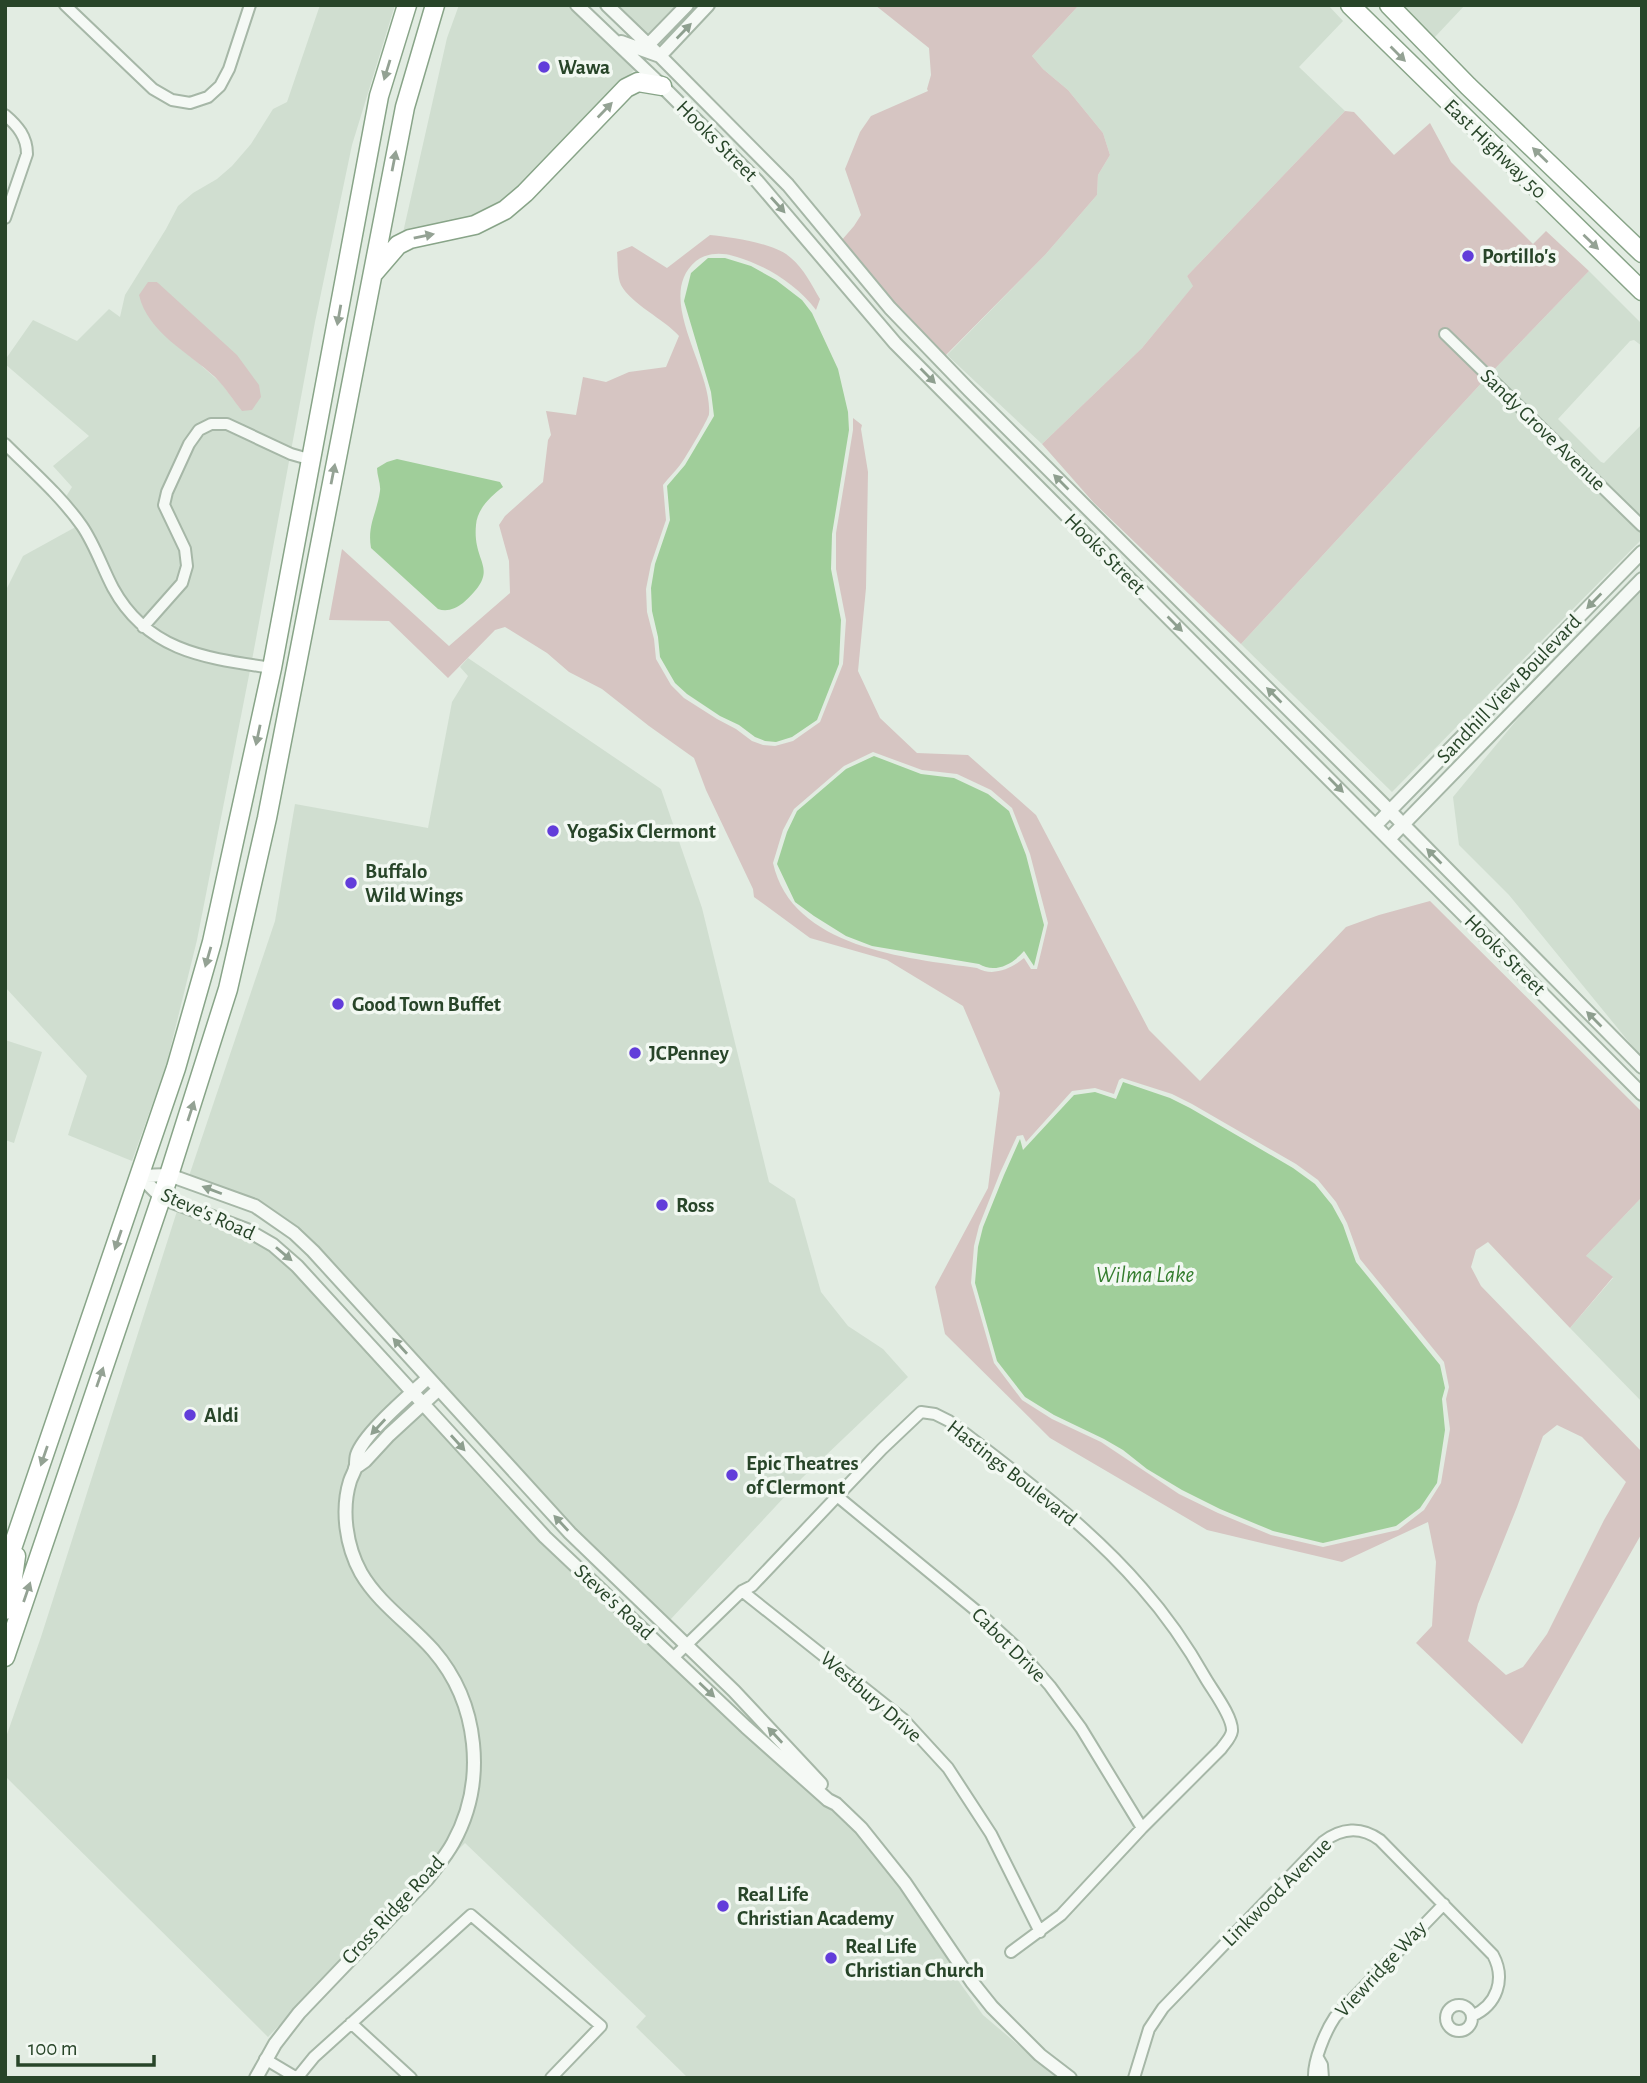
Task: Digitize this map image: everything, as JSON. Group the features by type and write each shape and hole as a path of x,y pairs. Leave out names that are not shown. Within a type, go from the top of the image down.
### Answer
{"highway":[{"path":"5,1569 176,1068 212,942 272,668 379,96 407,5"},
{"path":"5,1657 162,1198 228,989 294,681 405,107 435,5"},
{"name":"East Highway 50","path":"1350,5 1642,291"},
{"name":"East Highway 50","path":"1389,5 1468,86 1642,253"},
{"path":"372,276 398,245 410,239 475,225 506,210 632,84 644,81 662,86"},
{"path":"1525,177 1556,192 1566,194 1576,189"},
{"path":"1567,219 1583,216 1619,232"},
{"path":"331,362 334,385 346,412"},
{"path":"294,681 289,672 287,656 313,520 311,463"},
{"path":"249,900 251,844 279,701 279,690 272,668"},
{"path":"5,1610 11,1592 19,1528"}],"street":[{"path":"65,5 153,89 179,102 193,102 208,97 220,86 229,69 248,10 236,5"},
{"name":"Hooks Street","path":"577,5 757,181 895,343 1642,1094"},
{"name":"Hooks Street","path":"607,5 788,185 890,309 1638,1064"},
{"path":"662,86 658,79 653,51 687,5"},
{"path":"653,51 708,5"},
{"path":"607,33 622,44 653,51"},
{"path":"5,115 21,132 27,154 5,218"},
{"name":"Sandy Grove Avenue","path":"1445,334 1642,526"},
{"path":"143,626 182,583 187,566 185,549 164,505 189,444 199,430 211,424 227,424 311,463"},
{"path":"5,444 67,507 81,526 121,601 143,626 164,641 186,651 272,668"},
{"name":"Sandhill View Boulevard","path":"1376,825 1642,552"},
{"name":"Sandhill View Boulevard","path":"1390,839 1642,579"},
{"path":"1146,596 1160,582"},
{"path":"1532,665 1545,678"},
{"path":"1622,1073 1638,1064"},
{"name":"Steve's Road","path":"140,1176 169,1175 255,1206 294,1233 570,1532 761,1720 832,1796 836,1804"},
{"name":"Steve's Road","path":"140,1176 162,1198 238,1226 265,1240 297,1266 545,1537 756,1736 861,1828 905,1883 992,2007 1040,2054 1070,2078"},
{"name":"Cross Ridge Road","path":"256,2078 265,2059 319,1990 428,1878 445,1856 454,1841 471,1797 474,1754 468,1716 459,1691 433,1650 368,1584 351,1548 346,1523 346,1504 357,1454 368,1439 428,1378"},
{"path":"355,1468 439,1389"},
{"name":"Hastings Boulevard","path":"673,1658 742,1591 752,1586 882,1449 921,1412 935,1414 1050,1499 1104,1547 1144,1589 1191,1653 1229,1719 1232,1726 1230,1738 1142,1828"},
{"name":"Cabot Drive","path":"837,1496 1015,1646 1050,1686 1081,1728 1142,1828"},
{"name":"Westbury Drive","path":"742,1591 903,1718 948,1768 990,1834 1040,1932"},
{"path":"1011,1952 1061,1915 1142,1828"},
{"name":"Linkwood Avenue","path":"1134,2078 1145,2037 1158,2015 1323,1842 1333,1835 1351,1830 1363,1831 1375,1837 1489,1949 1497,1962 1499,1984 1494,1998 1485,2009 1472,2015"},
{"name":"Viewridge Way","path":"1314,2078 1314,2065 1325,2034 1339,2012 1444,1904"},
{"path":"265,2059 297,2078 314,2057 471,1915 601,2026 551,2078"},
{"path":"351,2023 411,2078"},
{"path":"1318,2058 1322,2065 1323,2078"}],"shaded area":[{"path":"320,5 395,5 352,145 315,322 197,940 166,1066 132,1161 68,1135 87,1076 5,987 5,592 23,556 81,524 62,503 72,487 53,466 89,436 5,364 5,360 33,320 77,341 109,309 120,317 125,295 178,206 232,166 251,144 273,109 287,102","holes":["157,282 242,411 221,383 154,324"]},
{"path":"459,5 570,5 636,68 558,150 490,214 402,237 447,38"},
{"path":"614,5 680,5 649,38"},
{"path":"875,5 1079,5 1032,56 1068,90 1103,133 1110,155 1098,175 1097,195 1045,255 944,357 894,305 841,241 861,215 845,169 860,132 871,116 928,91 931,75 929,48"},
{"path":"1079,5 1328,5 1343,21 1299,67 1345,111 1187,276 1194,285 1142,348 1042,444 947,355 1045,255 1097,195 1098,175 1110,155 1103,133 1068,90 1032,56"},
{"path":"1401,5 1465,5 1434,38"},
{"path":"1345,111 1354,112 1394,155 1430,123 1451,162 1533,244 1546,231 1589,271 1487,377 1241,644 1094,503 1042,444 1142,348 1193,286 1187,276"},
{"path":"710,235 741,239 775,248 791,258 804,272 820,299 816,310 800,292 781,278 748,261 726,254 711,254 701,258 684,276 680,294 682,313 703,376 709,414 683,461 663,485 666,520 651,564 646,589 647,612 656,659 671,685 684,698 752,741 763,745 775,746 793,741 820,722 843,664 846,620 836,569 836,533 853,418 862,425 868,472 866,588 858,671 880,718 917,753 968,755 1036,815 1149,1030 1200,1081 1346,927 1430,901 1642,1112 1642,1197 1586,1256 1613,1277 1570,1328 1488,1242 1476,1250 1471,1267 1481,1286 1642,1452 1642,1533 1522,1744 1416,1643 1432,1626 1436,1562 1428,1522 1342,1562 1207,1530 1050,1438 945,1334 935,1287 988,1188 1000,1093 963,1006 887,960 810,938 754,897 753,889 706,790 694,758 602,689 569,672 547,653 505,627 495,630 448,678 389,621 329,620 342,549 449,646 510,593 509,561 499,525 505,516 543,482 548,440 551,435 546,411 576,415 583,377 606,382 629,372 666,367 679,336 626,292 619,277 617,252 632,246 667,268","holes":["873,752 922,770 957,774 991,790 1012,808 1030,854 1048,923 1037,969 1031,969 1024,958 1008,968 989,972 886,953 856,944 827,931 803,914 784,892 773,863 783,830 794,809 844,766","1122,1078 1172,1094 1192,1104 1296,1164 1318,1180 1336,1202 1360,1259 1444,1362 1449,1387 1446,1399 1450,1429 1441,1483 1424,1510 1398,1530 1323,1547 1271,1535 1179,1494 1101,1442 1052,1419 1022,1400 994,1363 971,1283 974,1246 979,1226 1000,1173 1017,1136 1023,1135 1026,1142 1072,1091 1095,1088 1114,1094","1557,1425 1582,1437 1626,1482 1547,1634 1523,1667 1506,1675 1468,1641 1478,1604 1543,1436"]},
{"path":"1589,271 1642,324 1642,346 1634,340 1630,341 1558,419 1604,463 1642,424 1642,539 1392,792 1241,644 1487,377"},
{"path":"148,282 157,282 237,355 259,385 261,397 252,410 242,411 215,377 170,341 151,320 139,295"},
{"path":"1642,586 1642,1058 1509,895 1459,845 1453,797 1549,681"},
{"path":"468,658 661,789 702,908 769,1182 795,1199 821,1292 848,1326 883,1349 908,1377 802,1478 670,1620 580,1536 257,1202 189,1176 275,921 295,804 428,828 452,702 468,676 460,667"},
{"path":"5,1040 42,1052 14,1143 5,1140"},
{"path":"1642,1197 1642,1402 1570,1328 1613,1278 1585,1257"},
{"path":"178,1208 254,1239 277,1255 405,1393 349,1467 346,1550 440,1668 463,1718 469,1755 466,1797 450,1839 424,1875 268,2037 5,1776 5,1740 41,1637"},
{"name":"Real Life Christian Academy","path":"422,1411 540,1541 820,1796 881,1859 948,1954 952,1972 983,2015 1057,2078 688,2078 636,2027 646,2016 465,1843 448,1860 468,1819 468,1699 372,1581 356,1546 351,1522 351,1504 355,1482 360,1472"}],"water":[{"path":"708,258 725,258 751,266 776,280 802,300 812,313 838,369 848,412 849,430 832,534 831,569 841,620 839,664 817,720 792,737 776,742 755,737 687,694 675,683 660,657 652,611 651,588 655,564 670,520 667,486 685,465 714,416 711,392 684,301 691,273"},
{"path":"397,459 500,482 503,487 485,503 477,519 476,539 484,573 481,581 463,603 454,608 438,609 371,548 371,526 380,491 377,468"},
{"path":"874,756 921,774 954,778 988,794 1009,811 1026,855 1044,925 1034,966 1024,951 1015,960 991,968 872,946 846,936 795,902 777,864 797,811 846,769"},
{"name":"Wilma Lake","path":"1123,1082 1190,1108 1293,1168 1315,1184 1332,1205 1343,1225 1356,1262 1440,1365 1445,1388 1442,1399 1445,1430 1437,1483 1420,1508 1396,1526 1323,1543 1273,1531 1182,1490 1147,1469 1123,1450 1054,1415 1025,1397 997,1361 975,1283 978,1247 983,1227 1020,1139 1023,1150 1074,1095 1095,1092 1116,1099"}],"place":[{"name":"Wawa","path":"544,67"},
{"name":"Portillo's","path":"1468,256"},
{"name":"YogaSix Clermont","path":"553,831"},
{"name":"Buffalo Wild Wings","path":"351,883"},
{"name":"Good Town Buffet","path":"338,1004"},
{"name":"JCPenney","path":"635,1053"},
{"name":"Ross","path":"662,1205"},
{"name":"Aldi","path":"190,1415"},
{"name":"Epic Theatres of Clermont","path":"732,1475"},
{"name":"Real Life Christian Academy","path":"723,1906"},
{"name":"Real Life Christian Church","path":"831,1958"}]}
